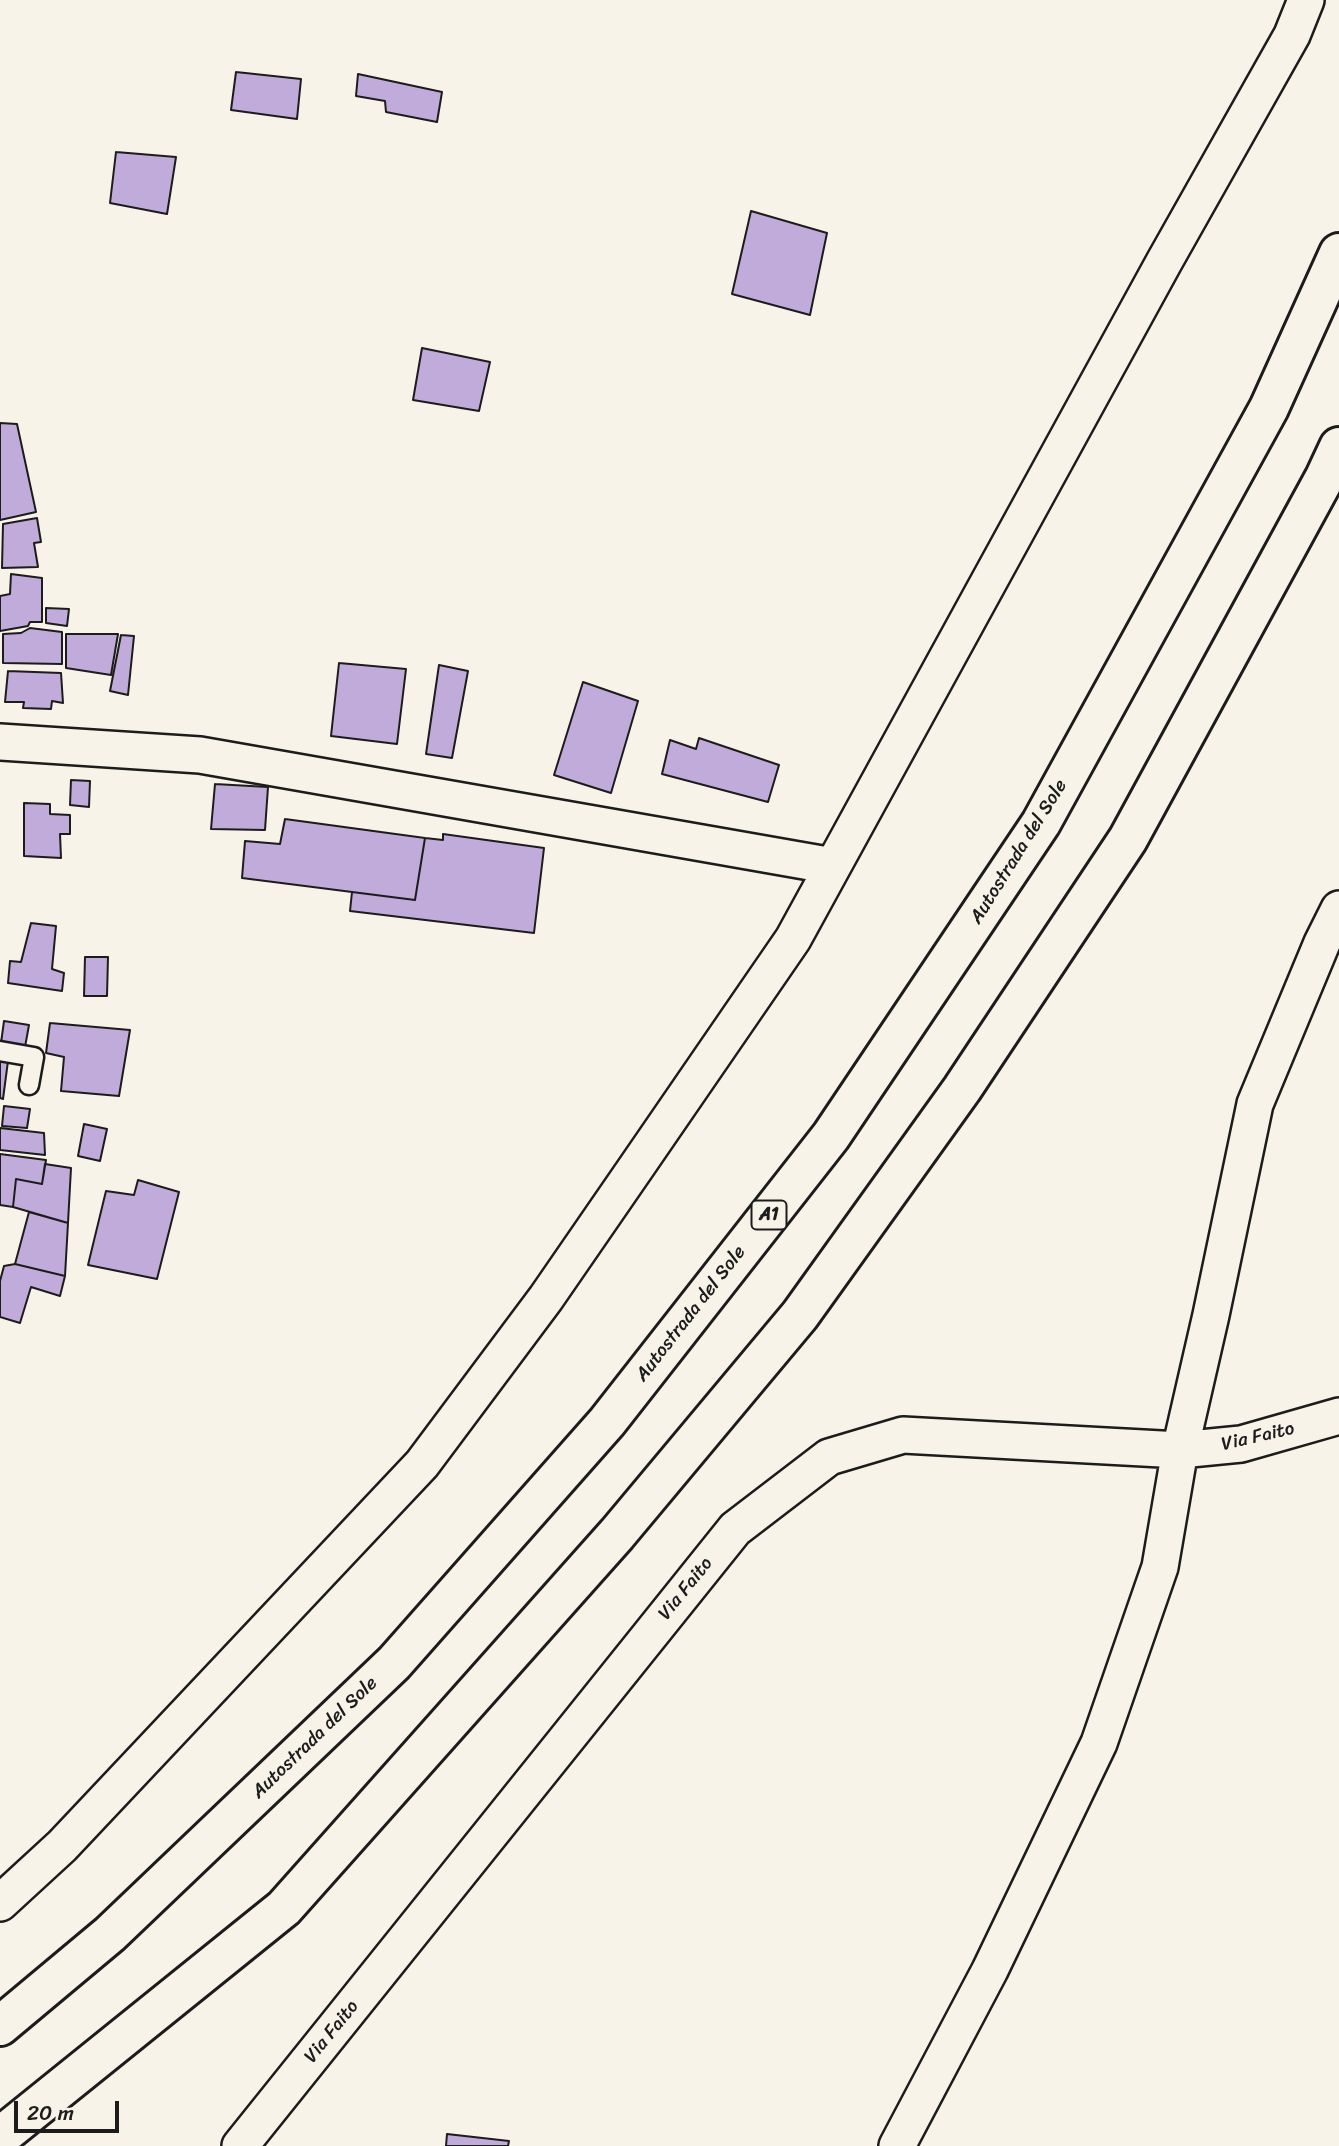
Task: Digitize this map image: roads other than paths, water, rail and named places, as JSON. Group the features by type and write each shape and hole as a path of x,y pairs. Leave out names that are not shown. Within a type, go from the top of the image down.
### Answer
{"highway":[{"name":"Autostrada del Sole","path":"0,2026 110,1934 394,1663 607,1422 831,1136 1041,823 1269,408 1339,253"},
{"path":"0,2137 284,1908 617,1534 800,1315 962,1089 1128,839 1339,447"}],"street":[{"path":"0,1903 62,1846 422,1464 546,1298 653,1143 793,939 1171,250 1292,36 1306,0"},
{"path":"2,735 200,755 832,866"},
{"path":"897,2146 990,1970 1099,1743 1160,1567 1180,1450 1255,1104 1322,943 1339,909"},
{"name":"Via Faito","path":"240,2146 735,1529 829,1457 903,1435 1180,1450 1241,1444 1339,1416"}],"lane":[{"path":"0,1051 34,1056 29,1085"}]}
